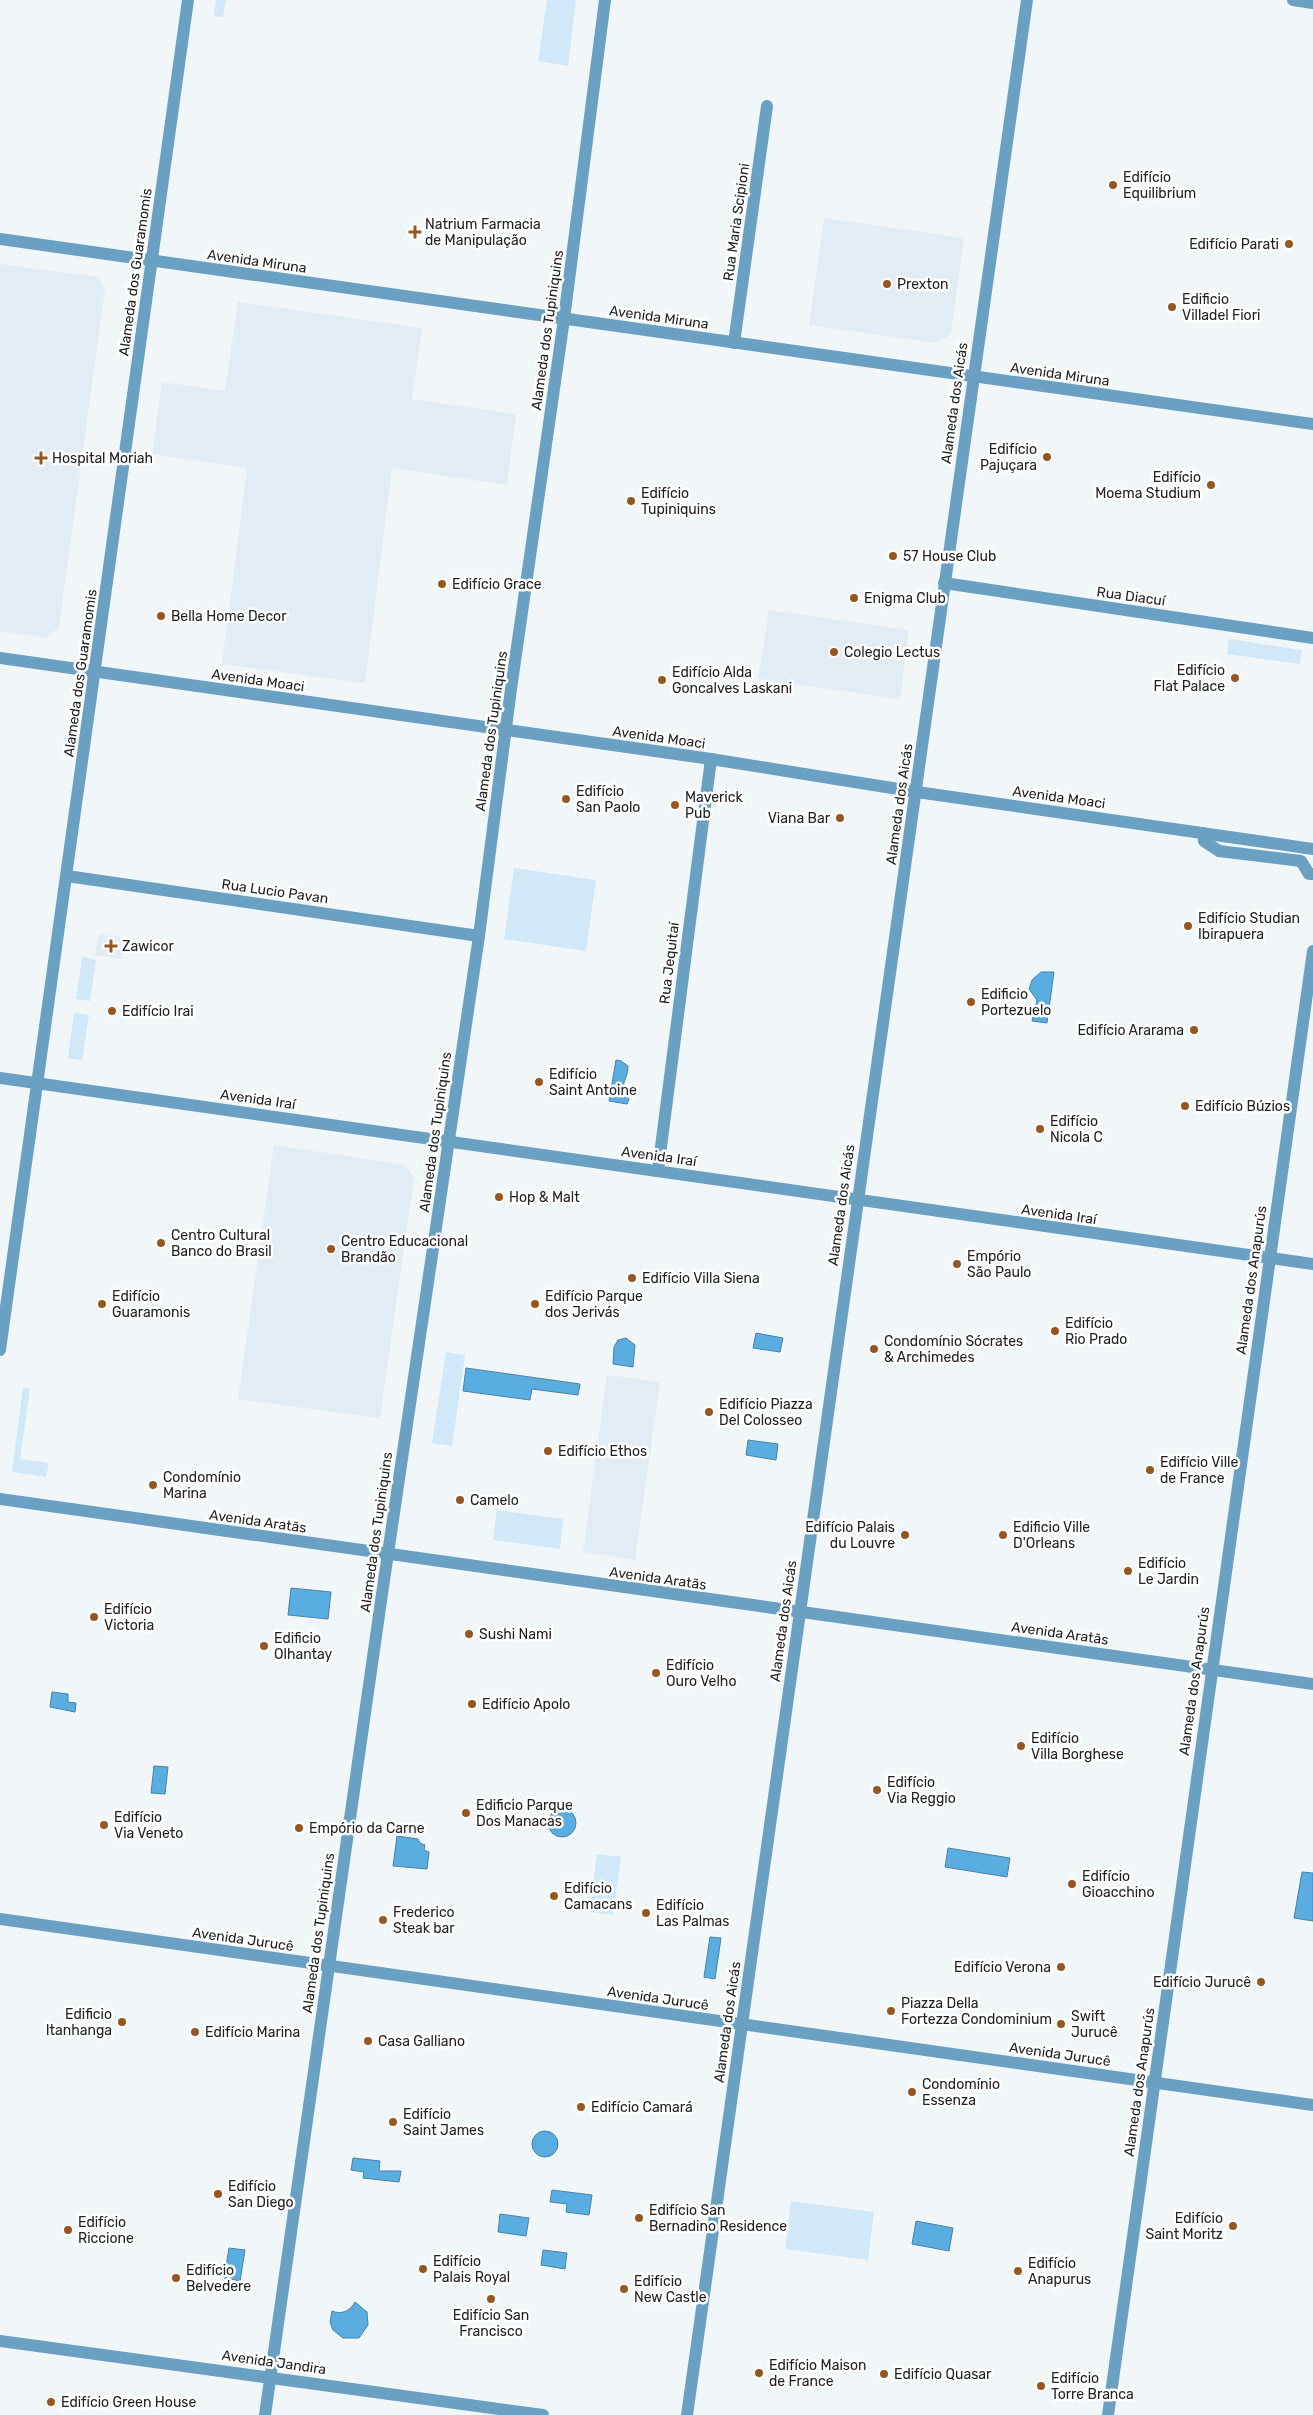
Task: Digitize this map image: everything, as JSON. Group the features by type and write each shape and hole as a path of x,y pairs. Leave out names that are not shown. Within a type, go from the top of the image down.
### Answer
{"street":[{"name":"Alameda dos Guaramomis","path":"0,1350 67,876 150,261 188,0"},
{"name":"Alameda dos Tupiniquins","path":"265,2415 479,936 564,319 605,0"},
{"name":"Alameda dos Aicás","path":"687,2415 1027,0"},
{"path":"1293,0 1313,3"},
{"name":"Rua Maria Scipioni","path":"734,343 768,106"},
{"name":"Avenida Miruna","path":"0,239 1313,424"},
{"name":"Rua Diacuí","path":"944,583 1313,638"},
{"name":"Avenida Moaci","path":"0,658 711,759 917,792 1313,849"},
{"name":"Rua Jequitaí","path":"658,1170 711,759"},
{"path":"1203,833 1204,841 1219,851 1301,860 1309,874 1313,874"},
{"name":"Rua Lucio Pavan","path":"67,876 479,936"},
{"name":"Alameda dos Anapurús","path":"1108,2415 1313,950"},
{"name":"Avenida Iraí","path":"0,1078 1313,1264"},
{"name":"Avenida Aratãs","path":"0,1499 1313,1684"},
{"name":"Avenida Jurucê","path":"0,1919 1313,2105"},
{"name":"Avenida Jandira","path":"0,2341 270,2376 543,2415"}],"shaded area":[{"path":"216,0 226,0 223,17 214,16"},
{"path":"547,0 576,0 568,66 538,61"},
{"path":"824,218 964,238 951,334 936,343 809,325"},
{"name":"Hospital Moriah","path":"0,264 98,277 105,289 59,627 46,638 0,631"},
{"path":"238,302 422,328 412,399 516,414 507,485 392,468 365,683 222,664 247,468 152,454 162,382 225,391"},
{"name":"Colegio Lectus","path":"769,610 909,630 900,699 758,679"},
{"path":"1229,639 1302,650 1300,664 1227,654"},
{"path":"514,868 596,880 586,951 504,939"},
{"name":"Zawicor","path":"99,934 126,938 122,959 95,955"},
{"path":"82,957 96,960 90,1001 76,999"},
{"path":"74,1013 89,1015 82,1060 68,1058"},
{"name":"Centro Educacional Brandão","path":"274,1145 406,1165 414,1178 380,1418 238,1399"},
{"path":"446,1352 465,1355 452,1446 432,1443"},
{"path":"607,1375 660,1382 635,1560 583,1552"},
{"path":"23,1388 30,1389 20,1459 49,1463 46,1477 12,1472"},
{"path":"497,1510 563,1519 560,1549 493,1540"},
{"path":"597,1854 621,1857 613,1915 589,1912"},
{"path":"791,2201 874,2212 868,2260 785,2249"}],"water":[{"path":"1041,972 1054,972 1047,1023 1032,1021 1037,1000 1029,989 1032,980"},
{"path":"616,1060 628,1066 623,1086 629,1099 627,1104 609,1101"},
{"path":"756,1333 783,1338 780,1352 753,1348"},
{"path":"626,1338 635,1345 633,1367 613,1364 614,1347 618,1340"},
{"path":"466,1368 580,1384 578,1395 532,1389 530,1400 463,1391"},
{"path":"748,1440 778,1444 776,1460 746,1455"},
{"path":"291,1588 331,1592 328,1619 288,1615"},
{"path":"52,1692 68,1694 68,1702 76,1703 75,1712 50,1707"},
{"path":"154,1766 168,1767 165,1794 151,1793"},
{"path":"562,1809 572,1813 576,1823 572,1833 562,1837 552,1833 548,1823 552,1813"},
{"path":"397,1836 418,1839 420,1843 425,1845 424,1850 429,1852 427,1869 393,1866"},
{"path":"948,1848 1010,1858 1007,1877 945,1867"},
{"path":"1302,1872 1313,1873 1313,1921 1294,1918"},
{"path":"710,1937 721,1938 715,1979 704,1977"},
{"path":"545,2131 554,2135 558,2144 554,2153 545,2157 536,2153 532,2144 536,2135"},
{"path":"353,2158 380,2161 379,2171 401,2171 399,2182 363,2178 364,2172 351,2170"},
{"path":"552,2190 592,2195 589,2215 566,2212 567,2204 550,2202"},
{"path":"500,2214 529,2218 526,2236 498,2232"},
{"path":"916,2221 953,2228 949,2251 912,2244"},
{"path":"229,2248 245,2250 240,2281 224,2278"},
{"path":"543,2250 567,2253 565,2269 541,2265"},
{"path":"355,2302 367,2312 368,2325 359,2338 343,2338 333,2330 330,2322 332,2311 339,2313 345,2311 351,2308"}],"place":[{"name":"Edifício Equilibrium","path":"1113,185"},
{"name":"Natrium Farmacia de Manipulação","path":"415,232"},
{"name":"Edifício Parati","path":"1289,244"},
{"name":"Prexton","path":"887,284"},
{"name":"Edificio Villadel Fiori","path":"1172,307"},
{"name":"Edifício Pajuçara","path":"1047,457"},
{"name":"Hospital Moriah","path":"41,458"},
{"name":"Edifício Moema Studium","path":"1211,485"},
{"name":"Edifício Tupiniquins","path":"631,501"},
{"name":"57 House Club","path":"893,556"},
{"name":"Edifício Grace","path":"442,584"},
{"name":"Enigma Club","path":"854,598"},
{"name":"Bella Home Decor","path":"161,616"},
{"name":"Colegio Lectus","path":"834,652"},
{"name":"Edifício Flat Palace","path":"1235,678"},
{"name":"Edifício Alda Goncalves Laskani","path":"662,680"},
{"name":"Edifício San Paolo","path":"566,799"},
{"name":"Maverick Pub","path":"675,805"},
{"name":"Viana Bar","path":"840,818"},
{"name":"Edifício Studian Ibirapuera","path":"1188,926"},
{"name":"Zawicor","path":"111,946"},
{"name":"Edificio Portezuelo","path":"971,1002"},
{"name":"Edifício Irai","path":"112,1011"},
{"name":"Edifício Ararama","path":"1194,1030"},
{"name":"Edifício Saint Antoine","path":"539,1082"},
{"name":"Edifício Búzios","path":"1185,1106"},
{"name":"Edifício Nicola C","path":"1040,1129"},
{"name":"Hop & Malt","path":"499,1197"},
{"name":"Centro Cultural Banco do Brasil","path":"161,1243"},
{"name":"Centro Educacional Brandão","path":"331,1249"},
{"name":"Empório São Paulo","path":"957,1264"},
{"name":"Edifício Villa Siena","path":"632,1278"},
{"name":"Edifício Guaramonis","path":"102,1304"},
{"name":"Edifício Parque dos Jerivás","path":"535,1304"},
{"name":"Edifício Rio Prado","path":"1055,1331"},
{"name":"Condomínio Sócrates & Archimedes","path":"874,1349"},
{"name":"Edifício Piazza Del Colosseo","path":"709,1412"},
{"name":"Edifício Ethos","path":"548,1451"},
{"name":"Edifício Ville de France","path":"1150,1470"},
{"name":"Condomínio Marina","path":"153,1485"},
{"name":"Camelo","path":"460,1500"},
{"name":"Edifício Palais du Louvre","path":"905,1535"},
{"name":"Edificio Ville D'Orleans","path":"1003,1535"},
{"name":"Edifício Le Jardin","path":"1128,1571"},
{"name":"Edifício Victoria","path":"94,1617"},
{"name":"Sushi Nami","path":"469,1634"},
{"name":"Edificio Olhantay","path":"264,1646"},
{"name":"Edifício Ouro Velho","path":"656,1673"},
{"name":"Edifício Apolo","path":"472,1704"},
{"name":"Edifício Villa Borghese","path":"1021,1746"},
{"name":"Edifício Via Reggio","path":"877,1790"},
{"name":"Edificio Parque Dos Manacas","path":"466,1813"},
{"name":"Edifício Via Veneto","path":"104,1825"},
{"name":"Empório da Carne","path":"299,1828"},
{"name":"Edifício Gioacchino","path":"1072,1884"},
{"name":"Edifício Camacans","path":"554,1896"},
{"name":"Edifício Las Palmas","path":"646,1913"},
{"name":"Frederico Steak bar","path":"383,1920"},
{"name":"Edifício Verona","path":"1061,1967"},
{"name":"Edifício Jurucê","path":"1261,1982"},
{"name":"Piazza Della Fortezza Condominium","path":"891,2011"},
{"name":"Edificio Itanhanga","path":"122,2022"},
{"name":"Swift Jurucê","path":"1061,2024"},
{"name":"Edifício Marina","path":"195,2032"},
{"name":"Casa Galliano","path":"368,2041"},
{"name":"Condomínio Essenza","path":"912,2092"},
{"name":"Edifício Camará","path":"581,2107"},
{"name":"Edifício Saint James","path":"393,2122"},
{"name":"Edifício San Diego","path":"218,2194"},
{"name":"Edifício San Bernadino Residence","path":"639,2218"},
{"name":"Edifício Saint Moritz","path":"1233,2226"},
{"name":"Edifício Riccione","path":"68,2230"},
{"name":"Edifício Palais Royal","path":"423,2269"},
{"name":"Edifício Anapurus","path":"1018,2271"},
{"name":"Edifício Belvedere","path":"176,2278"},
{"name":"Edifício New Castle","path":"624,2289"},
{"name":"Edifício San Francisco","path":"491,2299"},
{"name":"Edifício Maison de France","path":"759,2373"},
{"name":"Edifício Quasar","path":"884,2374"},
{"name":"Edifício Torre Branca","path":"1041,2386"},
{"name":"Edifício Green House","path":"51,2402"}]}
